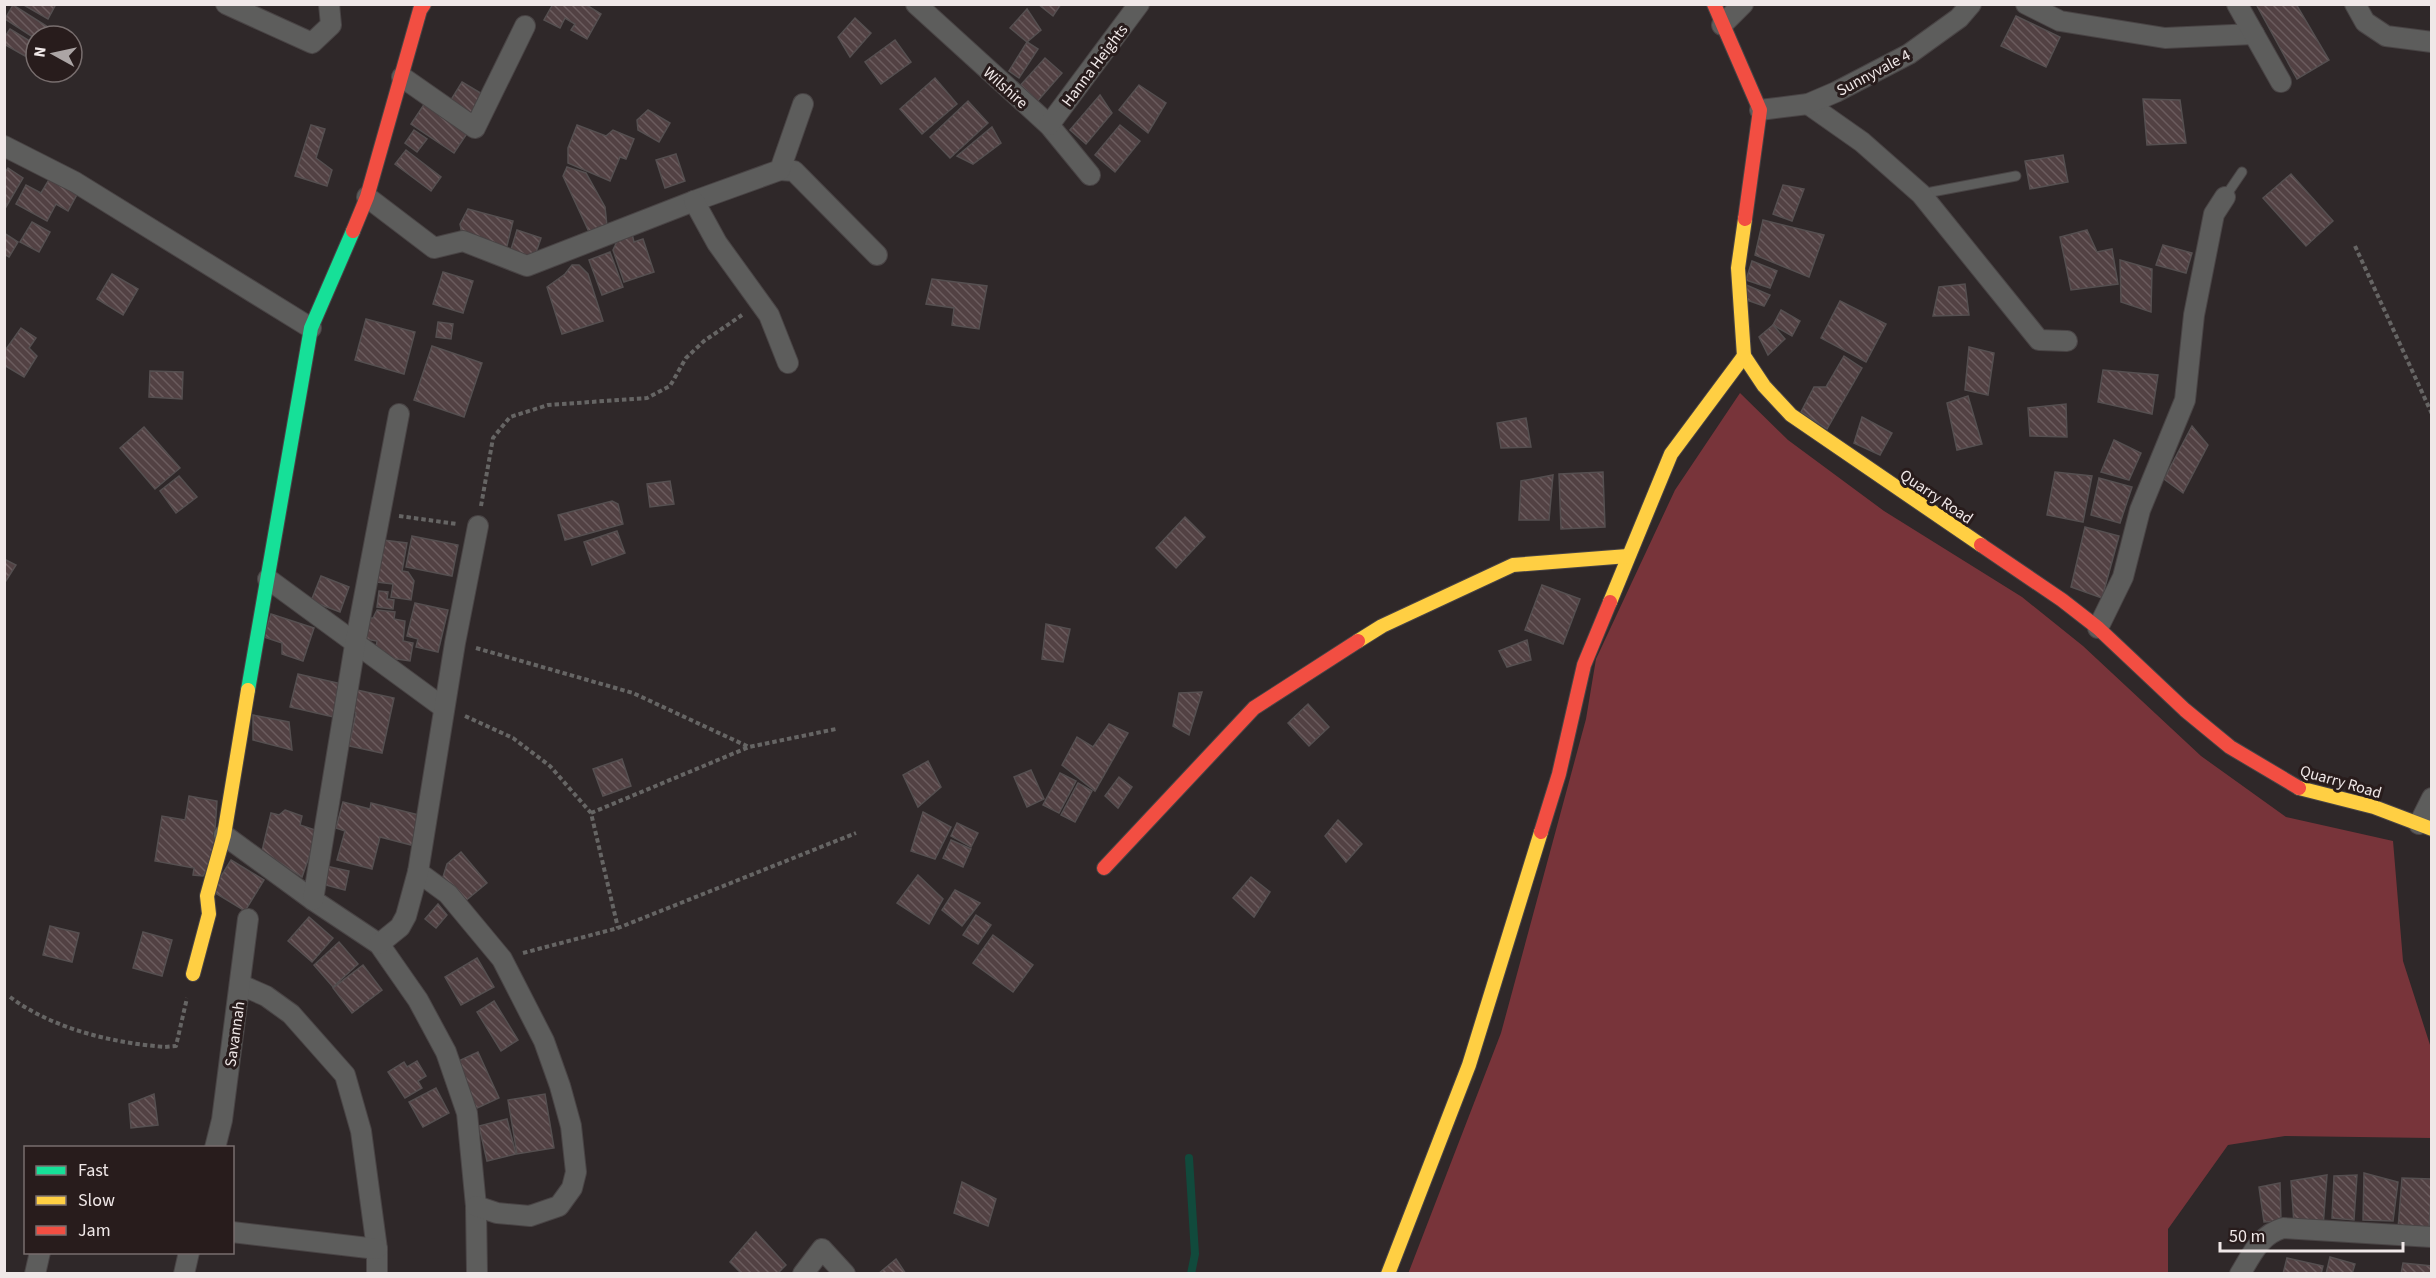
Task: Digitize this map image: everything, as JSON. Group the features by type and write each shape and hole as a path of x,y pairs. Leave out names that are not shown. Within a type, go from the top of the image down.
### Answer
{"street":[{"path":"226,4 312,43 331,25 329,4"},
{"path":"193,974 209,914 207,896 224,835 286,462 311,328 367,197 420,10 424,4"},
{"name":"Wilshire","path":"916,4 1049,125 1090,175"},
{"name":"Hanna Heights","path":"1049,125 1139,4"},
{"path":"1714,4 1760,110"},
{"path":"1722,25 1743,4"},
{"name":"Sunnyvale 4","path":"1760,110 1808,104 1909,54 1959,18 1971,4"},
{"path":"2026,4 2060,21 2165,38 2254,34"},
{"path":"2237,4 2281,82"},
{"path":"2355,4 2364,22 2386,36 2432,42"},
{"path":"402,77 475,128 525,26"},
{"path":"780,170 803,104"},
{"path":"1808,104 1862,142 1921,194 2039,340 2067,341"},
{"name":"Quarry Road","path":"1760,110 1737,268 1744,356 1764,386 1791,415 1871,472 2062,600 2098,628 2185,710 2230,747 2294,787 2374,807 2425,827"},
{"path":"4,146 75,182 311,328"},
{"path":"367,197 434,248 463,241 527,266 780,170 794,171 878,255"},
{"path":"2098,628 2123,577 2140,510 2185,399 2196,304 2214,214 2225,196"},
{"path":"694,201 717,243 769,315 788,363"},
{"path":"1388,1274 1469,1065 1559,774 1584,665 1671,454 1744,356"},
{"path":"313,900 355,645 399,414"},
{"path":"379,944 400,927 406,916 418,872 455,643 478,526"},
{"path":"1104,868 1254,708 1382,626 1513,565 1628,556"},
{"path":"268,579 355,645 444,708"},
{"path":"2425,827 2432,798"},
{"path":"224,835 313,900 379,944 418,1000 449,1062 467,1113 476,1206 477,1274"},
{"path":"418,872 448,894 502,959 544,1041 571,1126 576,1172 572,1188 559,1206 530,1216 496,1213 476,1206"},
{"name":"Savannah","path":"216,1146 222,1120 248,919"},
{"path":"241,985 266,996 291,1014 345,1075 361,1131 377,1249 377,1274"},
{"path":"2241,1274 2255,1248 2266,1236 2283,1228 2432,1237"},
{"path":"234,1232 377,1249"},
{"path":"803,1274 822,1249 845,1274"},
{"path":"35,1274 40,1254"},
{"path":"184,1274 189,1254"}],"lane":[{"path":"2225,196 2242,172"},
{"path":"1921,194 2016,176"}],"path":[{"path":"2355,246 2432,414"},
{"path":"381,513 478,526 493,438 510,417 548,405 647,398 670,386 686,358 704,341 760,303"},
{"path":"455,643 633,693 749,747"},
{"path":"444,708 484,723 513,738 550,766 591,813 618,928"},
{"path":"591,813 749,747 836,729"},
{"path":"502,959 618,928 856,833"},
{"path":"10,997 22,1006 98,1037 154,1046 176,1046 193,974"}],"shaded area":[{"path":"1740,393 1788,440 1884,511 2022,597 2083,646 2201,756 2286,817 2393,841 2403,961 2431,1048 2431,1138 2285,1136 2228,1145 2168,1229 2168,1273 1408,1274 1501,1033 1586,719 1596,659 1675,490"}],"building":[{"path":"22,4 56,4 48,19"},
{"path":"553,4 585,4 601,14 587,39 571,30 575,24 565,18 560,28 544,20"},
{"path":"1038,4 1061,4 1053,16"},
{"path":"2256,4 2296,4 2329,60 2297,79"},
{"path":"13,5 43,24 24,24 24,31 5,19"},
{"path":"1027,9 1041,30 1027,42 1010,28"},
{"path":"2016,16 2060,37 2046,67 2001,46"},
{"path":"855,18 871,33 850,57 838,37"},
{"path":"10,29 24,38 24,55 4,44 4,38"},
{"path":"895,40 911,62 881,84 865,62"},
{"path":"1027,42 1038,49 1019,78 1009,71"},
{"path":"1045,58 1062,73 1035,104 1017,89"},
{"path":"935,78 957,104 922,134 900,109"},
{"path":"462,82 489,98 476,120 449,103"},
{"path":"1139,85 1166,103 1148,133 1119,110"},
{"path":"1100,95 1112,113 1086,144 1070,130"},
{"path":"2143,99 2180,100 2186,143 2147,145"},
{"path":"968,101 988,123 950,158 930,137"},
{"path":"425,103 468,132 454,153 411,124"},
{"path":"648,110 670,123 659,142 638,130 637,120"},
{"path":"311,125 325,129 316,158 332,170 327,186 295,176"},
{"path":"577,125 606,136 613,130 634,139 626,159 620,157 610,181 568,163 568,148"},
{"path":"1120,125 1140,141 1115,172 1095,155"},
{"path":"992,127 1001,143 973,164 957,156"},
{"path":"414,130 427,139 417,152 405,143"},
{"path":"406,150 441,177 431,191 395,164"},
{"path":"676,154 685,181 665,188 656,160"},
{"path":"2063,155 2068,182 2030,189 2025,161"},
{"path":"567,167 586,173 605,207 607,226 590,234 563,176"},
{"path":"8,168 23,178 6,207 4,174"},
{"path":"53,173 80,189 68,211 56,204 47,221 16,204 26,185 41,193"},
{"path":"2291,174 2333,221 2306,246 2263,198"},
{"path":"1783,185 1804,189 1792,221 1773,214"},
{"path":"468,209 513,221 506,250 463,239 460,224"},
{"path":"1763,220 1824,235 1809,277 1755,255"},
{"path":"32,222 50,232 39,252 20,242"},
{"path":"517,230 541,238 532,264 509,256"},
{"path":"2087,230 2097,252 2112,249 2118,284 2071,290 2060,237"},
{"path":"4,233 18,242 9,257 4,254"},
{"path":"632,234 634,242 643,239 654,272 624,282 613,250 618,239"},
{"path":"2163,245 2192,253 2186,273 2156,265"},
{"path":"610,252 623,287 602,295 589,260"},
{"path":"2120,260 2152,269 2151,312 2121,302"},
{"path":"1752,261 1777,271 1770,288 1746,280"},
{"path":"572,265 579,265 588,274 603,321 562,334 547,287 565,274"},
{"path":"443,272 473,281 463,313 433,304"},
{"path":"112,274 138,289 123,315 97,299"},
{"path":"932,279 987,286 979,329 952,325 954,308 926,304"},
{"path":"1744,284 1770,295 1764,306 1741,298"},
{"path":"1965,284 1969,315 1933,316 1939,287"},
{"path":"1840,301 1886,324 1866,362 1821,338"},
{"path":"1781,310 1800,321 1792,336 1773,325"},
{"path":"366,319 415,332 404,374 355,360"},
{"path":"438,322 453,324 451,339 436,337"},
{"path":"1773,325 1785,339 1768,355 1759,337"},
{"path":"21,328 36,338 29,348 37,356 24,377 4,365 4,352"},
{"path":"432,346 482,363 464,417 414,400"},
{"path":"1969,347 1994,353 1988,395 1965,390"},
{"path":"1844,356 1862,368 1827,429 1801,412 1814,387 1826,387"},
{"path":"2103,370 2158,375 2152,414 2098,402"},
{"path":"150,371 183,372 182,399 149,397"},
{"path":"1968,396 1982,444 1957,450 1947,403"},
{"path":"2066,404 2067,437 2030,436 2028,408"},
{"path":"1862,417 1892,433 1880,455 1854,443"},
{"path":"1526,418 1531,447 1501,448 1497,423"},
{"path":"2192,426 2208,445 2183,493 2164,479"},
{"path":"144,427 180,468 155,489 120,448"},
{"path":"2114,440 2141,453 2129,480 2101,472"},
{"path":"1603,472 1605,527 1561,529 1559,474"},
{"path":"2055,472 2092,476 2083,522 2047,515"},
{"path":"1553,475 1549,520 1519,520 1521,481"},
{"path":"179,476 197,497 176,513 160,491"},
{"path":"2099,478 2132,487 2120,523 2091,515"},
{"path":"670,481 674,504 650,507 647,484"},
{"path":"612,501 618,504 623,524 565,540 558,515"},
{"path":"1185,517 1205,537 1176,568 1156,548"},
{"path":"2085,527 2119,536 2102,598 2071,587"},
{"path":"617,531 625,553 592,565 584,542"},
{"path":"412,536 458,545 452,576 406,567"},
{"path":"383,540 407,543 402,571 408,572 414,581 411,600 391,597 393,584 377,582"},
{"path":"4,559 16,565 4,584"},
{"path":"321,576 349,587 340,612 311,601"},
{"path":"1542,585 1580,599 1563,644 1525,630"},
{"path":"379,591 388,592 387,599 394,600 393,609 377,607"},
{"path":"415,603 448,610 438,652 416,647 418,639 407,636"},
{"path":"377,610 395,612 394,619 405,621 403,641 413,643 410,661 383,657 384,651 376,649 377,641 365,639 368,618 373,618"},
{"path":"271,614 314,628 303,661 282,654 282,643 264,637"},
{"path":"1046,624 1070,629 1063,662 1042,659"},
{"path":"1527,640 1531,660 1507,667 1499,651"},
{"path":"298,674 342,684 334,717 290,707"},
{"path":"357,690 394,698 382,753 349,746 356,713 352,710"},
{"path":"1202,692 1189,735 1173,726 1179,693"},
{"path":"1308,704 1329,727 1309,746 1288,723"},
{"path":"253,715 289,722 292,750 253,740"},
{"path":"1109,724 1128,733 1095,791 1062,765 1077,737 1093,747"},
{"path":"622,759 631,786 603,796 593,769"},
{"path":"928,761 941,787 918,807 903,775"},
{"path":"1031,770 1044,799 1027,807 1014,777"},
{"path":"1060,773 1076,781 1059,813 1043,805"},
{"path":"1119,777 1132,787 1118,808 1105,796"},
{"path":"1078,783 1092,791 1075,822 1061,815"},
{"path":"189,796 217,801 213,859 203,876 193,875 194,868 155,861 162,816 185,820"},
{"path":"343,802 370,809 371,803 423,816 415,846 380,837 372,869 337,860 345,831 336,828"},
{"path":"285,810 302,816 300,825 318,831 302,877 262,851 271,813 279,815"},
{"path":"923,812 951,827 935,859 911,851"},
{"path":"1338,820 1362,844 1346,862 1325,836"},
{"path":"957,823 978,833 971,847 951,836"},
{"path":"951,840 971,849 963,867 943,858"},
{"path":"461,852 487,883 464,902 443,877 447,864"},
{"path":"231,860 264,880 245,911 212,891"},
{"path":"326,866 349,871 345,890 322,884"},
{"path":"918,875 943,899 929,924 897,903"},
{"path":"1251,877 1270,892 1254,917 1233,898"},
{"path":"955,890 980,903 962,926 942,910"},
{"path":"438,904 447,915 436,928 425,919"},
{"path":"976,915 991,925 978,944 963,935"},
{"path":"309,917 333,938 312,962 288,941"},
{"path":"50,926 79,933 72,962 43,955"},
{"path":"143,932 172,940 162,976 133,968"},
{"path":"993,935 1033,965 1013,992 973,963"},
{"path":"339,942 358,964 333,987 314,965"},
{"path":"477,958 494,987 461,1005 445,977"},
{"path":"363,965 382,990 352,1013 333,988"},
{"path":"494,1001 518,1040 501,1051 477,1012"},
{"path":"478,1052 499,1098 475,1109 454,1063"},
{"path":"417,1061 426,1076 418,1081 422,1088 405,1098 388,1072 404,1062 407,1067"},
{"path":"436,1088 449,1113 423,1127 409,1102"},
{"path":"154,1094 158,1125 131,1128 129,1104"},
{"path":"545,1094 554,1148 517,1154 508,1100"},
{"path":"507,1119 516,1154 487,1161 479,1126"},
{"path":"2364,1173 2398,1182 2393,1221 2363,1220"},
{"path":"2327,1175 2323,1227 2294,1224 2291,1181"},
{"path":"2357,1175 2354,1220 2332,1218 2334,1176"},
{"path":"2402,1178 2432,1179 2429,1228 2398,1229"},
{"path":"962,1182 996,1199 988,1226 954,1213"},
{"path":"2280,1183 2281,1221 2264,1222 2259,1187"},
{"path":"756,1232 786,1265 777,1274 742,1274 730,1262"},
{"path":"2330,1257 2355,1264 2352,1274 2326,1274"},
{"path":"2287,1258 2323,1266 2321,1274 2283,1274"},
{"path":"896,1259 906,1274 878,1274"},
{"path":"2403,1263 2432,1266 2432,1274 2401,1274"}],"waterway":[{"path":"1189,1158 1195,1254 1191,1274"}],"traffic: fast":[{"path":"248,690 311,328 353,231"}],"traffic: slow":[{"path":"1745,219 1738,268 1744,356 1764,386 1791,415 1981,545"},
{"path":"1610,602 1671,454 1744,356"},
{"path":"1358,641 1382,626 1513,565 1628,556"},
{"path":"193,974 209,914 207,896 224,835 248,690"},
{"path":"2299,788 2374,807 2432,829"},
{"path":"1388,1274 1469,1065 1541,832"}],"traffic: jam":[{"path":"353,231 367,197 420,10 424,4"},
{"path":"1714,4 1760,110 1745,219"},
{"path":"1981,545 2062,600 2098,628 2185,710 2230,747 2299,788"},
{"path":"1541,832 1559,774 1584,665 1610,602"},
{"path":"1104,868 1254,708 1358,641"}]}
